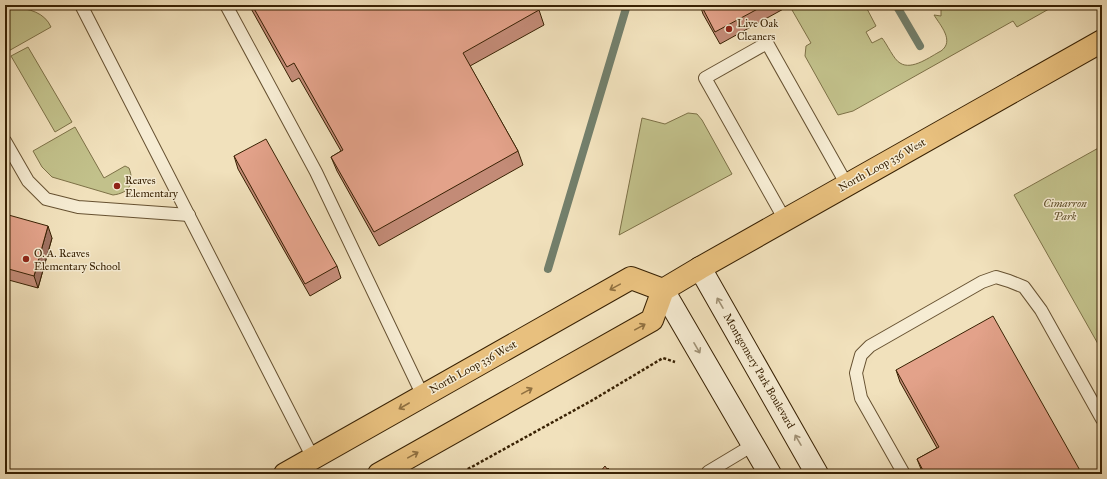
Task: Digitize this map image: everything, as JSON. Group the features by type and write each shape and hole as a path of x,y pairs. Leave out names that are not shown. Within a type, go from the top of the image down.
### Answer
{"main road":[{"name":"North Loop 336 West","path":"285,474 630,278 664,290 700,268 1102,41"},
{"path":"380,474 652,320 664,290"}],"street":[{"name":"Montgomery Park Boulevard","path":"700,268 817,474"},
{"path":"664,290 770,474"}],"lane":[{"path":"81,5 313,458"},
{"path":"226,5 316,172 423,396"},
{"path":"785,220 705,78 767,43 847,185"},
{"path":"5,141 28,181 46,199 78,207 189,215"},
{"path":"904,474 861,398 856,373 860,355 870,346 976,285 996,277 1024,287 1041,310 1102,419"},
{"path":"709,474 708,472 753,445"}],"path":[{"path":"459,474 591,401 663,358 675,361 680,366"}],"green space":[{"path":"792,5 865,5 876,26 866,32 872,43 882,38 900,63 910,65 921,62 941,51 947,43 947,38 943,28 934,15 941,16 941,7 927,5 1056,5 1017,27 1013,21 853,111 838,115 805,56 806,46 811,43 792,10"},
{"path":"14,8 36,12 45,18 51,27 5,53 5,10"},
{"path":"28,47 72,122 55,132 11,56"},
{"path":"688,113 697,114 702,120 732,174 619,235 642,118 665,124"},
{"path":"75,127 104,178 125,166 129,168 131,183 127,190 113,195 52,177 42,167 33,151"},
{"name":"Cimarron Park","path":"1102,146 1102,351 1014,195"}],"building":[{"path":"252,5 536,5 539,10 463,53 518,151 374,232 331,157 343,150 294,63 287,67"},
{"path":"701,5 765,5 715,32"},
{"path":"266,139 337,266 305,284 234,156"},
{"name":"O. A. Reaves Elementary School","path":"5,214 48,226 34,276 5,268"},
{"path":"993,316 1082,474 925,474 917,459 939,447 896,370"},
{"path":"605,466 614,474 592,474 597,469 600,472"}],"waterway":[{"path":"548,269 627,5"},
{"path":"896,5 920,46"}],"place":[{"name":"Live Oak Cleaners","path":"729,29"},
{"name":"Reaves Elementary","path":"117,186"},
{"name":"O. A. Reaves Elementary School","path":"26,259"}]}
